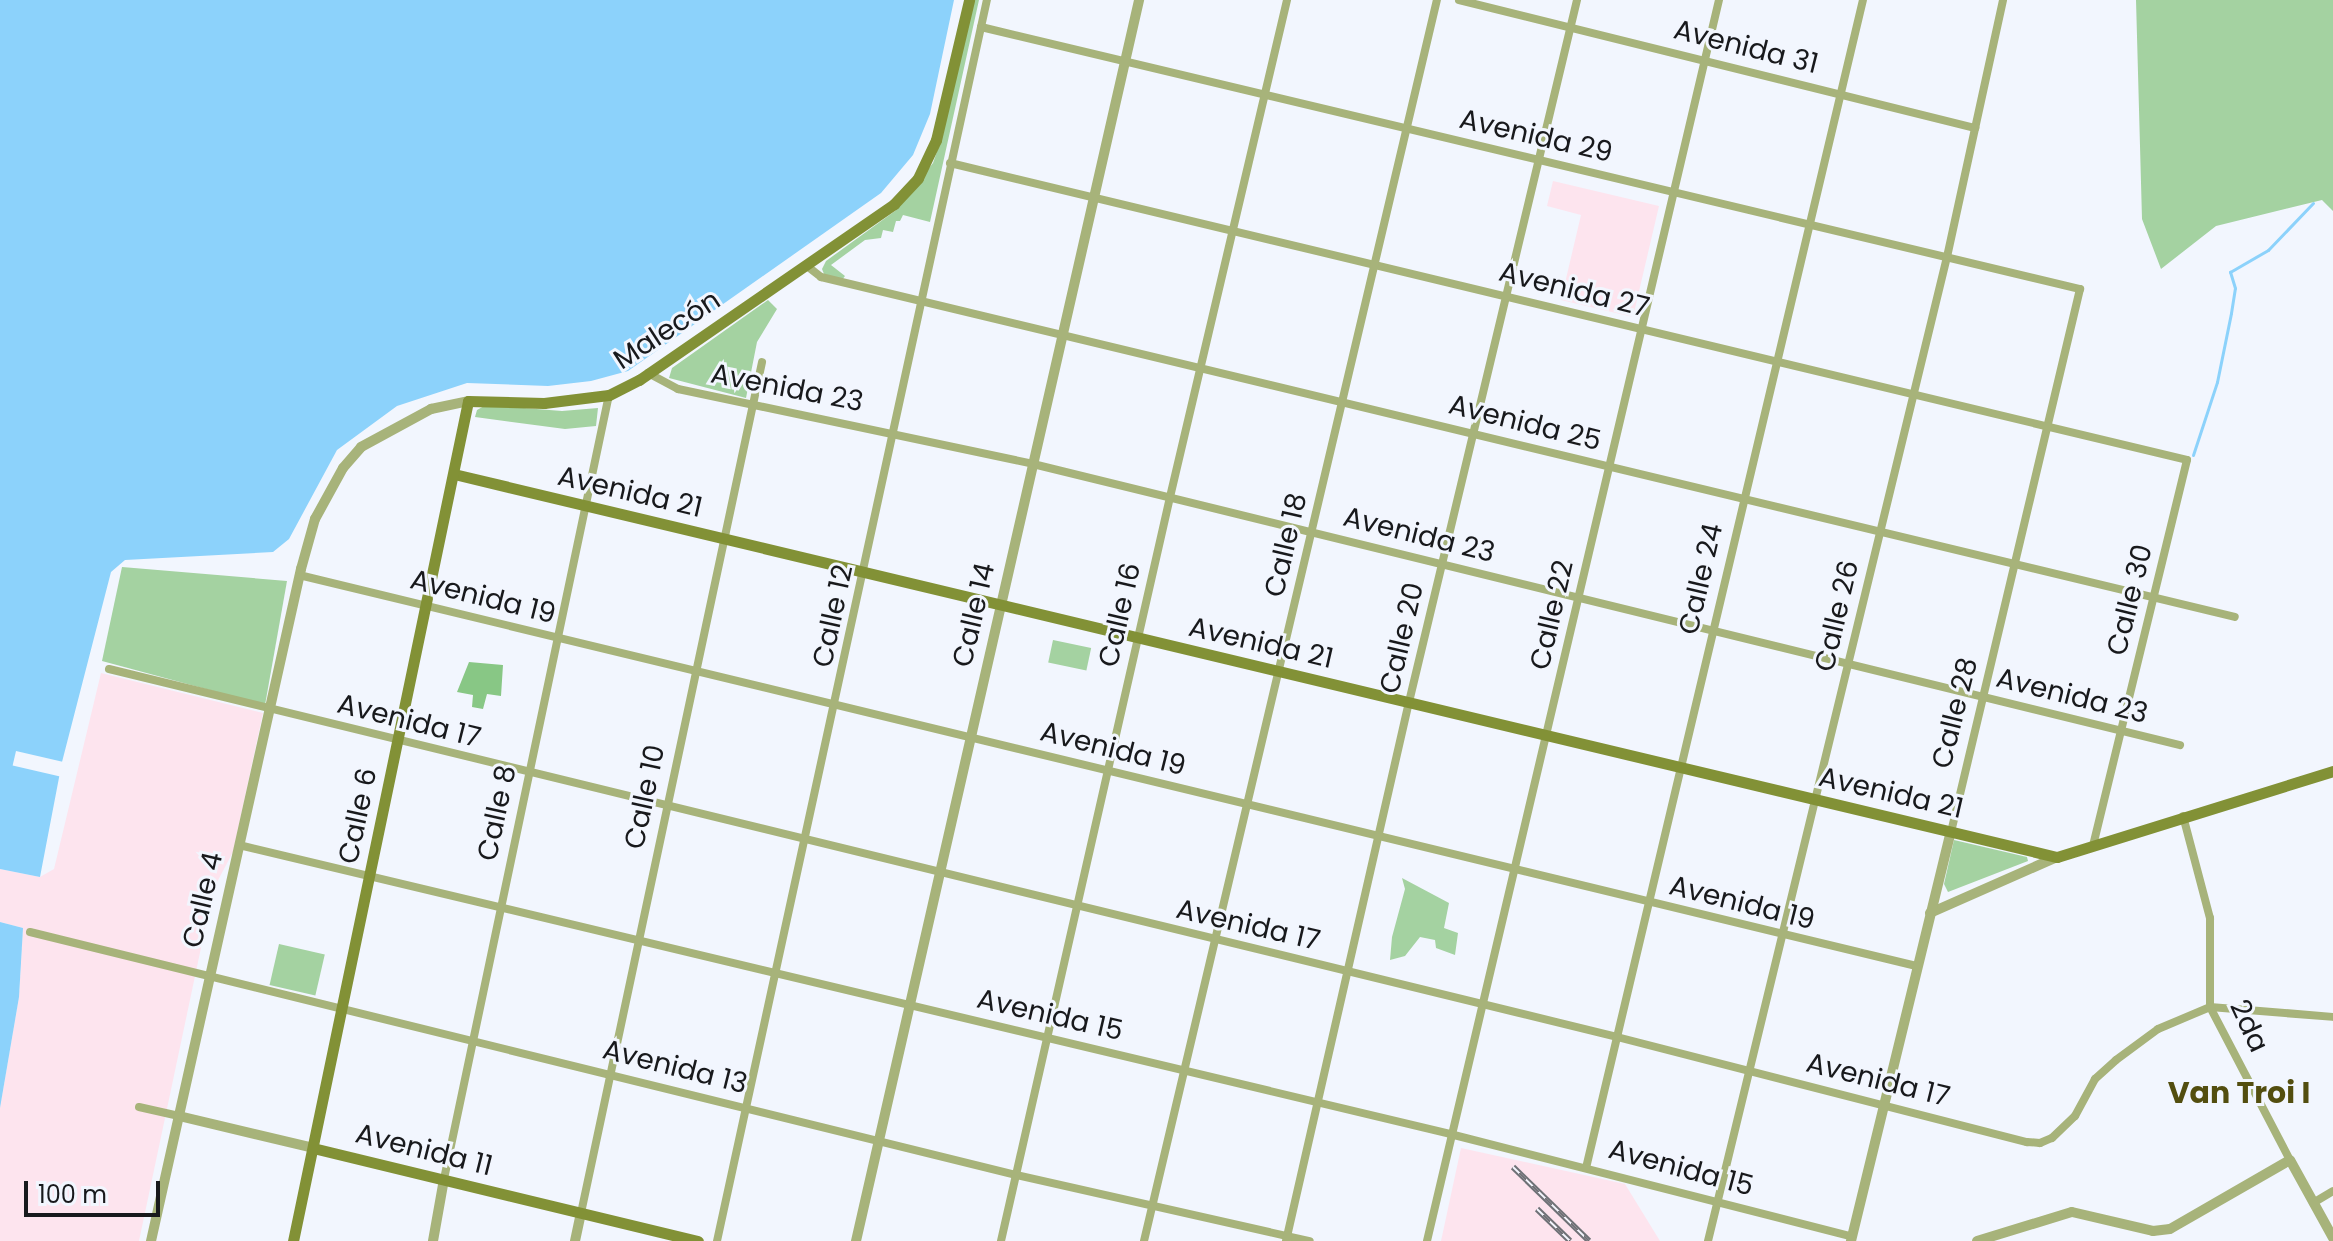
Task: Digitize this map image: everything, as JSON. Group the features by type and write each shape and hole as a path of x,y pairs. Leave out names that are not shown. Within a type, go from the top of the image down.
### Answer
{"main road":[{"name":"Malecón","path":"468,401 544,403 609,395 648,373 894,204 918,178 936,140 969,0"},
{"name":"Calle 6","path":"293,1241 468,401"},
{"name":"Avenida 21","path":"454,474 2057,857"},
{"path":"2057,857 2183,815 2333,771"},
{"name":"Avenida 11","path":"313,1148 698,1241"}],"street":[{"name":"Calle 12","path":"717,1241 778,974 987,0"},
{"name":"Calle 14","path":"856,1241 1139,0"},
{"name":"Calle 16","path":"1001,1241 1137,638 1287,0"},
{"name":"Calle 18","path":"1144,1241 1437,0"},
{"name":"Avenida 31","path":"1459,0 1975,128"},
{"name":"Calle 20","path":"1287,1238 1409,702 1577,0"},
{"name":"Calle 22","path":"1427,1241 1719,0"},
{"name":"Calle 24","path":"1586,1168 1863,0"},
{"name":"Calle 26","path":"1708,1241 1947,257 2003,0"},
{"name":"Avenida 29","path":"981,27 2080,289"},
{"name":"Avenida 27","path":"950,163 2187,460"},
{"name":"Avenida 25","path":"807,266 821,277 2235,617"},
{"name":"Calle 28","path":"1851,1239 2080,289"},
{"name":"Calle 10","path":"575,1241 762,362"},
{"name":"Avenida 23","path":"648,373 678,389 894,432 1033,464 2180,745"},
{"name":"Calle 8","path":"433,1241 609,395"},
{"name":"Malecón","path":"300,572 315,519 343,468 361,447 431,409 468,401"},
{"name":"Calle 30","path":"2093,845 2187,460"},
{"name":"Avenida 19","path":"300,572 426,606 836,706 1916,966"},
{"name":"Calle 4","path":"151,1241 300,572"},
{"name":"Avenida 17","path":"109,669 1075,908 1350,971 2040,1143 2052,1138 2075,1116 2095,1079 2158,1029 2210,1007 2333,1017"},
{"name":"2da","path":"2183,815 2210,918 2210,1007 2333,1238"},
{"name":"Avenida 15","path":"239,845 910,1008 1450,1134 1851,1239"},
{"path":"1930,913 2057,857"},
{"name":"Avenida 13","path":"30,932 1016,1175 1310,1241"},
{"name":"Avenida 11","path":"139,1107 313,1148"},
{"path":"1977,1241 2072,1212 2153,1231 2170,1229 2290,1160"},
{"path":"2313,1203 2333,1191"}],"shaded area":[{"path":"1553,181 1659,206 1633,317 1561,300 1581,215 1547,206"},
{"path":"101,673 263,713 233,852 216,884 209,910 139,1241 0,1241 0,1108 19,997 23,928 0,922 0,869 40,877 54,869"},
{"path":"1461,1148 1625,1184 1660,1241 1441,1241"}],"green space":[{"path":"973,0 979,0 930,222 903,215 900,221 896,221 893,232 883,230 881,238 865,240 831,265 845,276 842,280 824,274 822,269 826,261 895,211 933,163 943,134"},
{"path":"2136,0 2333,0 2333,211 2322,200 2216,226 2161,269 2142,219"},
{"path":"768,300 777,309 757,342 746,398 669,378 672,368"},
{"path":"486,405 562,411 598,408 596,426 565,429 475,417 477,410"},
{"path":"122,567 287,581 265,705 102,661"},
{"path":"1053,640 1091,648 1086,671 1048,662"},
{"path":"469,662 503,665 501,696 487,694 483,709 472,707 473,695 457,692"},
{"path":"1954,840 2027,857 2028,861 1948,892 1944,884"},
{"path":"1402,878 1449,903 1444,928 1458,933 1455,955 1436,948 1435,940 1420,937 1405,956 1390,960 1392,937 1405,889"},
{"path":"279,944 325,955 315,995 270,985"}],"water":[{"path":"0,0 954,0 930,114 913,155 881,193 628,371 591,381 548,386 467,383 397,406 337,450 289,539 273,552 125,560 111,572 62,762 40,877 0,869"},
{"path":"0,922 23,928 19,997 0,1108"}],"pier":[{"path":"16,751 66,762 62,777 13,766"}],"waterway":[{"path":"2193,455 2217,382 2231,313 2235,288 2230,272 2268,250 2313,203"}],"railway":[{"path":"1513,1167 1589,1241"},
{"path":"1537,1209 1570,1241"}],"district":[{"name":"Van Troi I","path":"2239,1093"}]}
